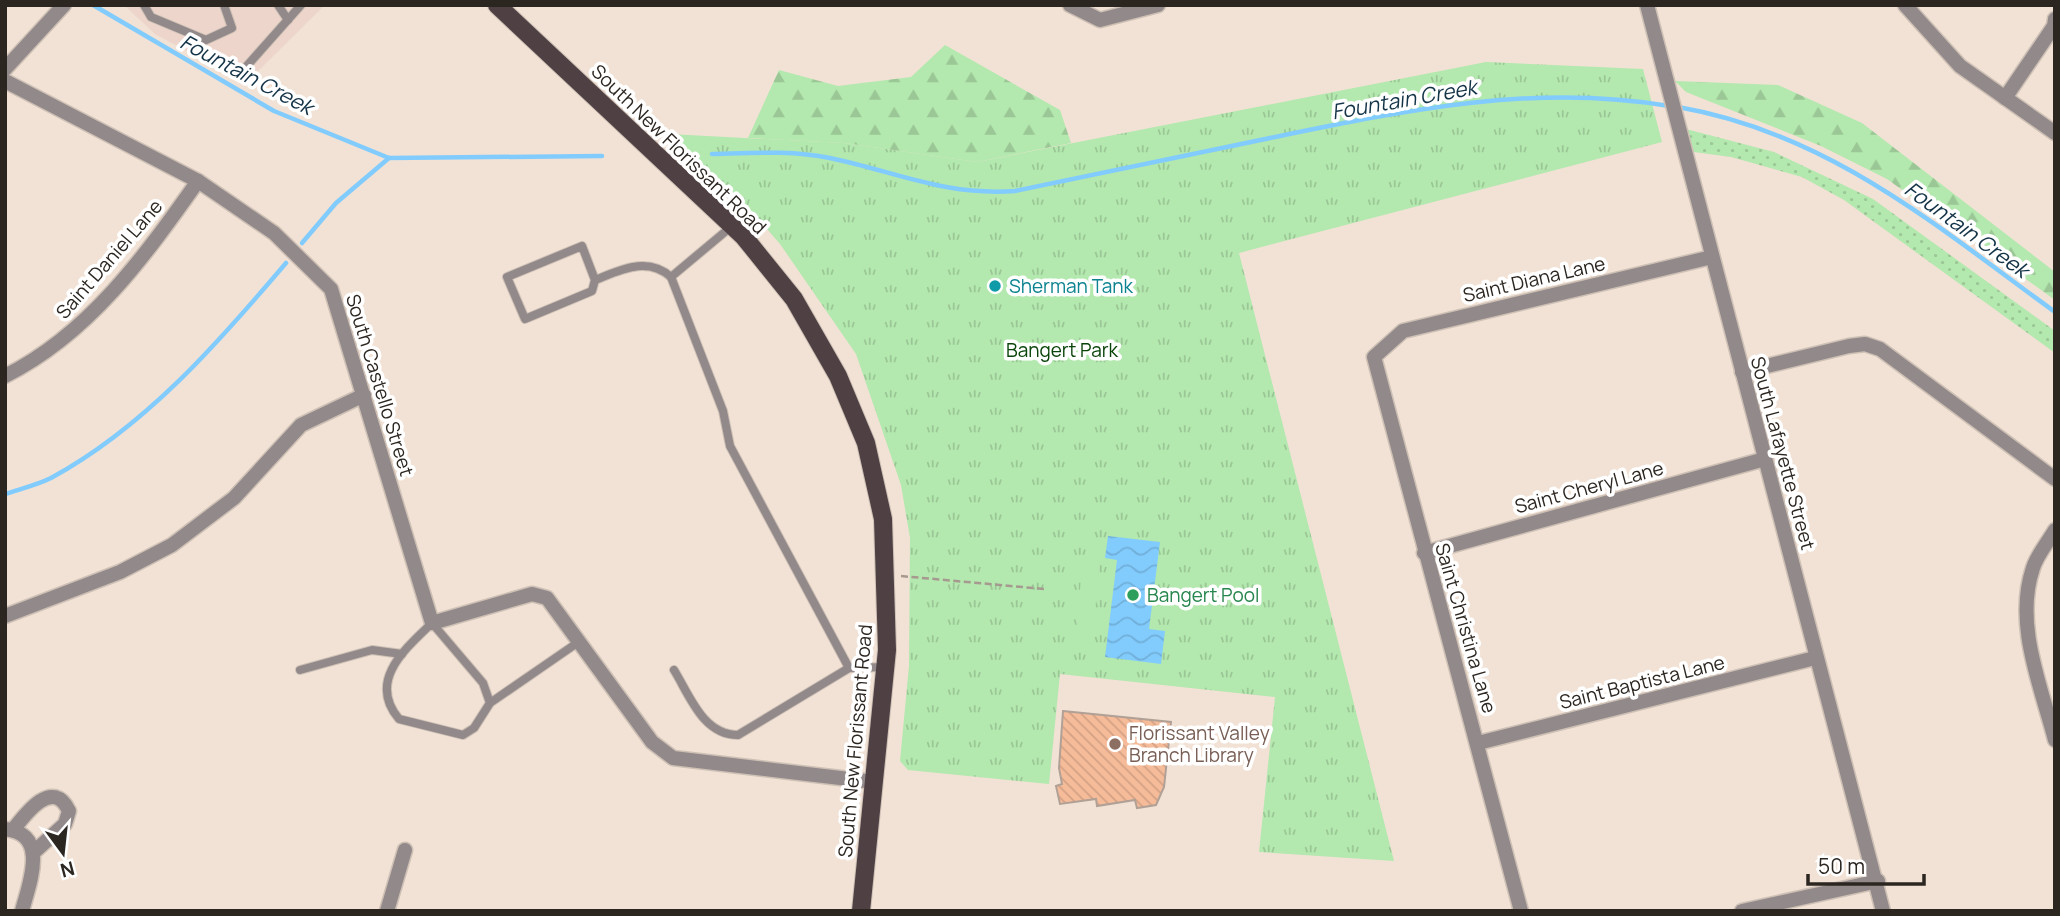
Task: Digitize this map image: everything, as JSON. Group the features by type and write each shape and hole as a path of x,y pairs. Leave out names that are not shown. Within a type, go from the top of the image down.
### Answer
{"main road":[{"name":"South New Florissant Road","path":"497,5 732,226 794,299 838,376 866,443 883,519 887,576 886,667 861,911"}],"street":[{"path":"5,69 64,5"},
{"path":"1070,5 1100,20 1158,5"},
{"name":"South Lafayette Street","path":"1647,5 1815,658 1878,881 1883,911"},
{"path":"1905,5 1960,66 2055,133"},
{"path":"2005,98 2054,26 2055,19"},
{"name":"South Castello Street","path":"5,81 198,181 274,233 331,289 432,623"},
{"name":"Saint Daniel Lane","path":"5,376 40,358 88,319 157,240 198,181"},
{"name":"Saint Diana Lane","path":"1374,357 1403,331 1712,257"},
{"path":"1742,372 1849,346 1865,344 1880,349 2055,479"},
{"name":"Saint Christina Lane","path":"1374,357 1521,911"},
{"path":"5,616 120,572 172,545 233,498 301,425 364,395"},
{"name":"Saint Cheryl Lane","path":"1424,553 1765,459"},
{"path":"2055,530 2033,567 2025,603 2032,652 2055,740"},
{"path":"432,623 532,593 547,598 652,742 673,758 874,782"},
{"name":"Saint Baptista Lane","path":"1478,743 1815,658"},
{"path":"22,911 34,865 34,852 14,832 32,805 44,797 57,797 65,803 69,811 65,824 34,852"},
{"path":"387,911 405,850"},
{"path":"1742,911 1878,881"}],"lane":[{"path":"144,5 151,17 206,40 232,28 224,5"},
{"path":"278,5 288,20"},
{"path":"245,68 301,5"},
{"path":"671,277 732,226"},
{"path":"582,246 595,280 592,291 524,319 508,277 582,246"},
{"path":"595,280 635,265 662,269 671,277 723,411 730,446 849,668"},
{"path":"490,703 483,683 432,623 402,654 385,690 391,710 406,723 463,735 474,728 490,703 580,641"},
{"path":"300,670 372,650 402,654"},
{"path":"674,670 707,723 727,735 738,735 849,668 886,667"}],"path":[{"path":"887,576 1044,589"}],"shaded area":[{"path":"124,5 325,5 246,83 155,34"}],"green space":[{"path":"945,45 1060,110 1071,143 977,162 844,143 748,138 779,70 838,86 911,77"},
{"name":"Bangert Park","path":"1486,62 1643,69 1662,142 1239,253 1394,861 1259,852 1275,697 1060,674 1049,784 908,770 900,761 909,666 910,538 901,485 856,354 780,244 747,206 669,134 844,143 977,162"},
{"path":"1675,81 1778,85 1862,123 2055,272 2055,300 1887,179 1821,146 1686,92"},
{"path":"1686,129 1774,152 1873,199 2055,331 2055,353 1844,200 1802,177 1731,157 1694,152"},
{"path":"1083,560 1100,561 1093,632 1076,629"}],"water":[{"name":"Bangert Pool","path":"1108,536 1160,542 1149,629 1165,631 1161,664 1105,657 1117,560 1105,558"}],"building":[{"name":"Florissant Valley Branch Library","path":"1063,711 1171,722 1164,787 1156,805 1137,808 1135,800 1097,806 1096,799 1060,804 1056,786 1062,784 1059,768"}],"waterway":[{"name":"Fountain Creek","path":"93,5 274,111 389,158 602,156"},
{"name":"Fountain Creek","path":"712,154 815,155 943,186 989,192 1015,191 1422,109 1570,97 1669,106"},
{"name":"Fountain Creek","path":"1678,107 1732,120 1783,138 1832,160 1923,216 2055,312"},
{"path":"302,243 336,203 389,158"},
{"path":"5,494 51,478 118,434 149,409 207,353 286,263"}],"place":[{"name":"Sherman Tank","path":"995,286"},
{"name":"Bangert Pool","path":"1133,595"},
{"name":"Florissant Valley Branch Library","path":"1115,744"}]}
